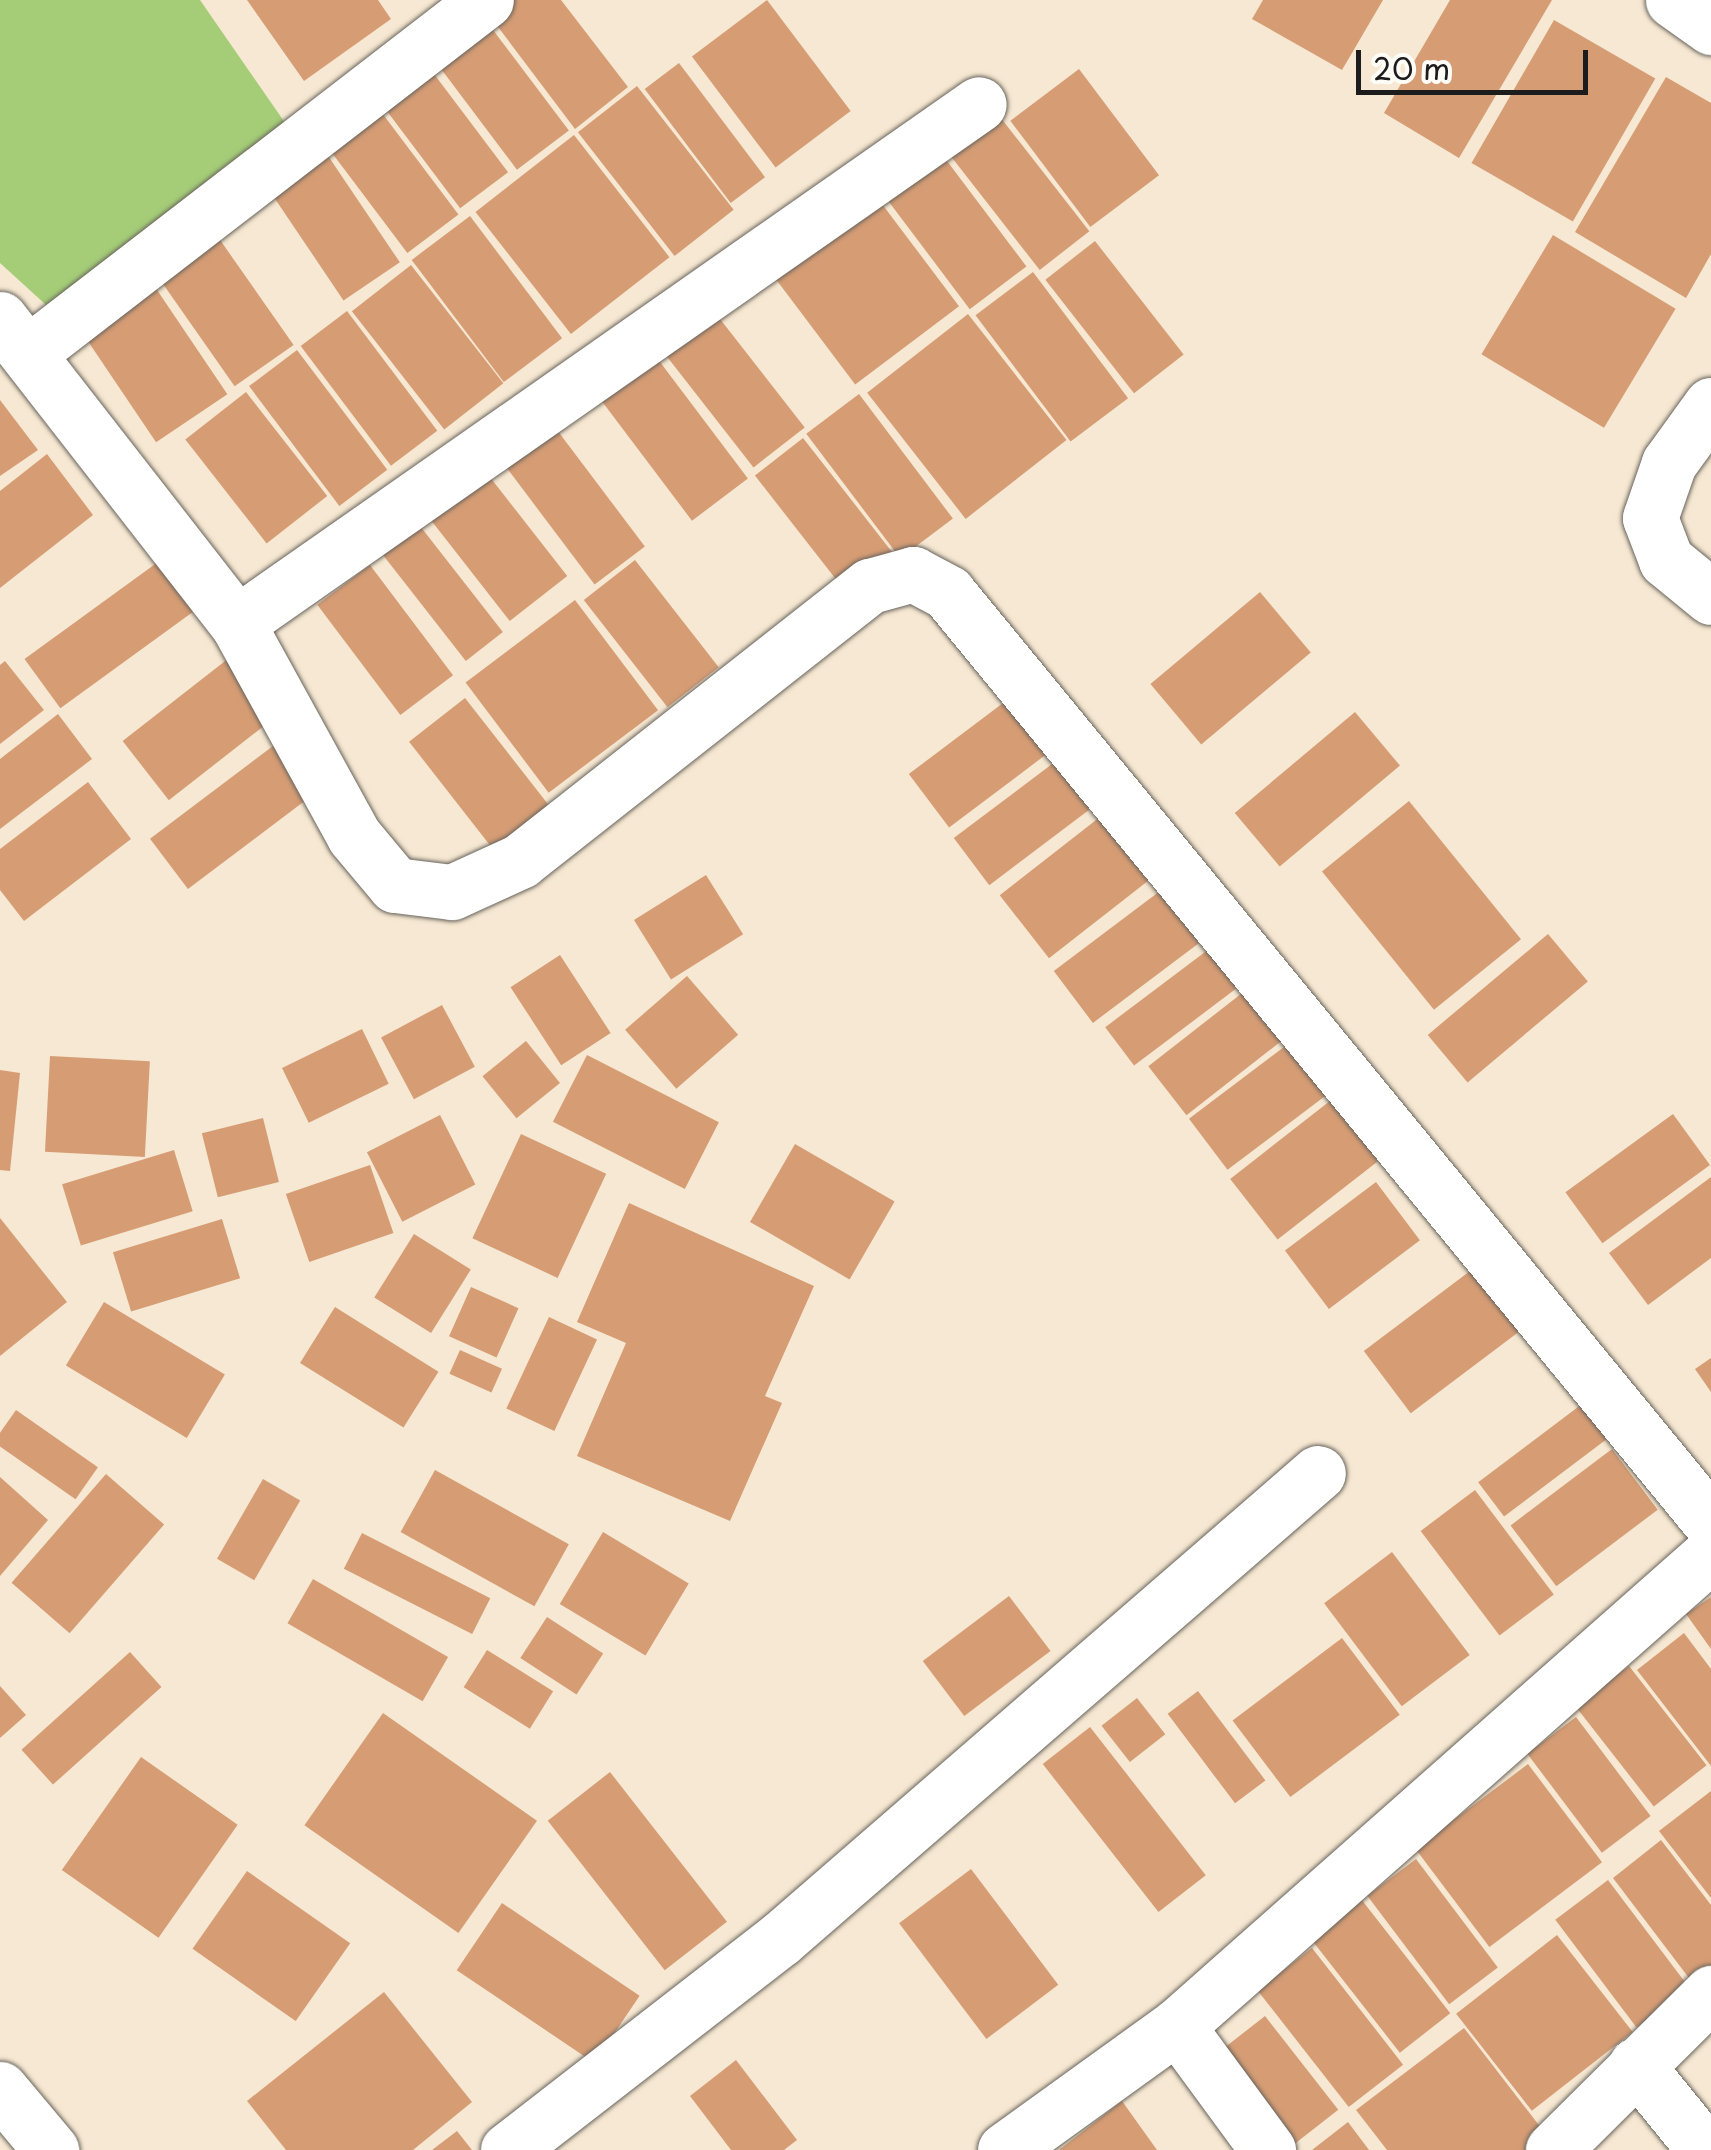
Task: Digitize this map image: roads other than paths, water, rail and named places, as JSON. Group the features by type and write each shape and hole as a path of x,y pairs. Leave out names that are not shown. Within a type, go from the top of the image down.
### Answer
{"street":[{"path":"486,0 16,335 236,623 354,836 395,885 452,892 520,861 870,586 913,574 948,593 1711,1523"},
{"path":"1672,0 1711,27"},
{"path":"236,623 979,104"},
{"path":"1711,405 1669,464 1650,518 1666,560 1711,596"},
{"path":"508,2150 779,1940 1318,1473"},
{"path":"1005,2150 1178,2026 1711,1554"},
{"path":"1553,2150 1711,1994"},
{"path":"1178,2026 1268,2150"},
{"path":"1636,2065 1705,2150"},
{"path":"0,2089 51,2150"}]}
